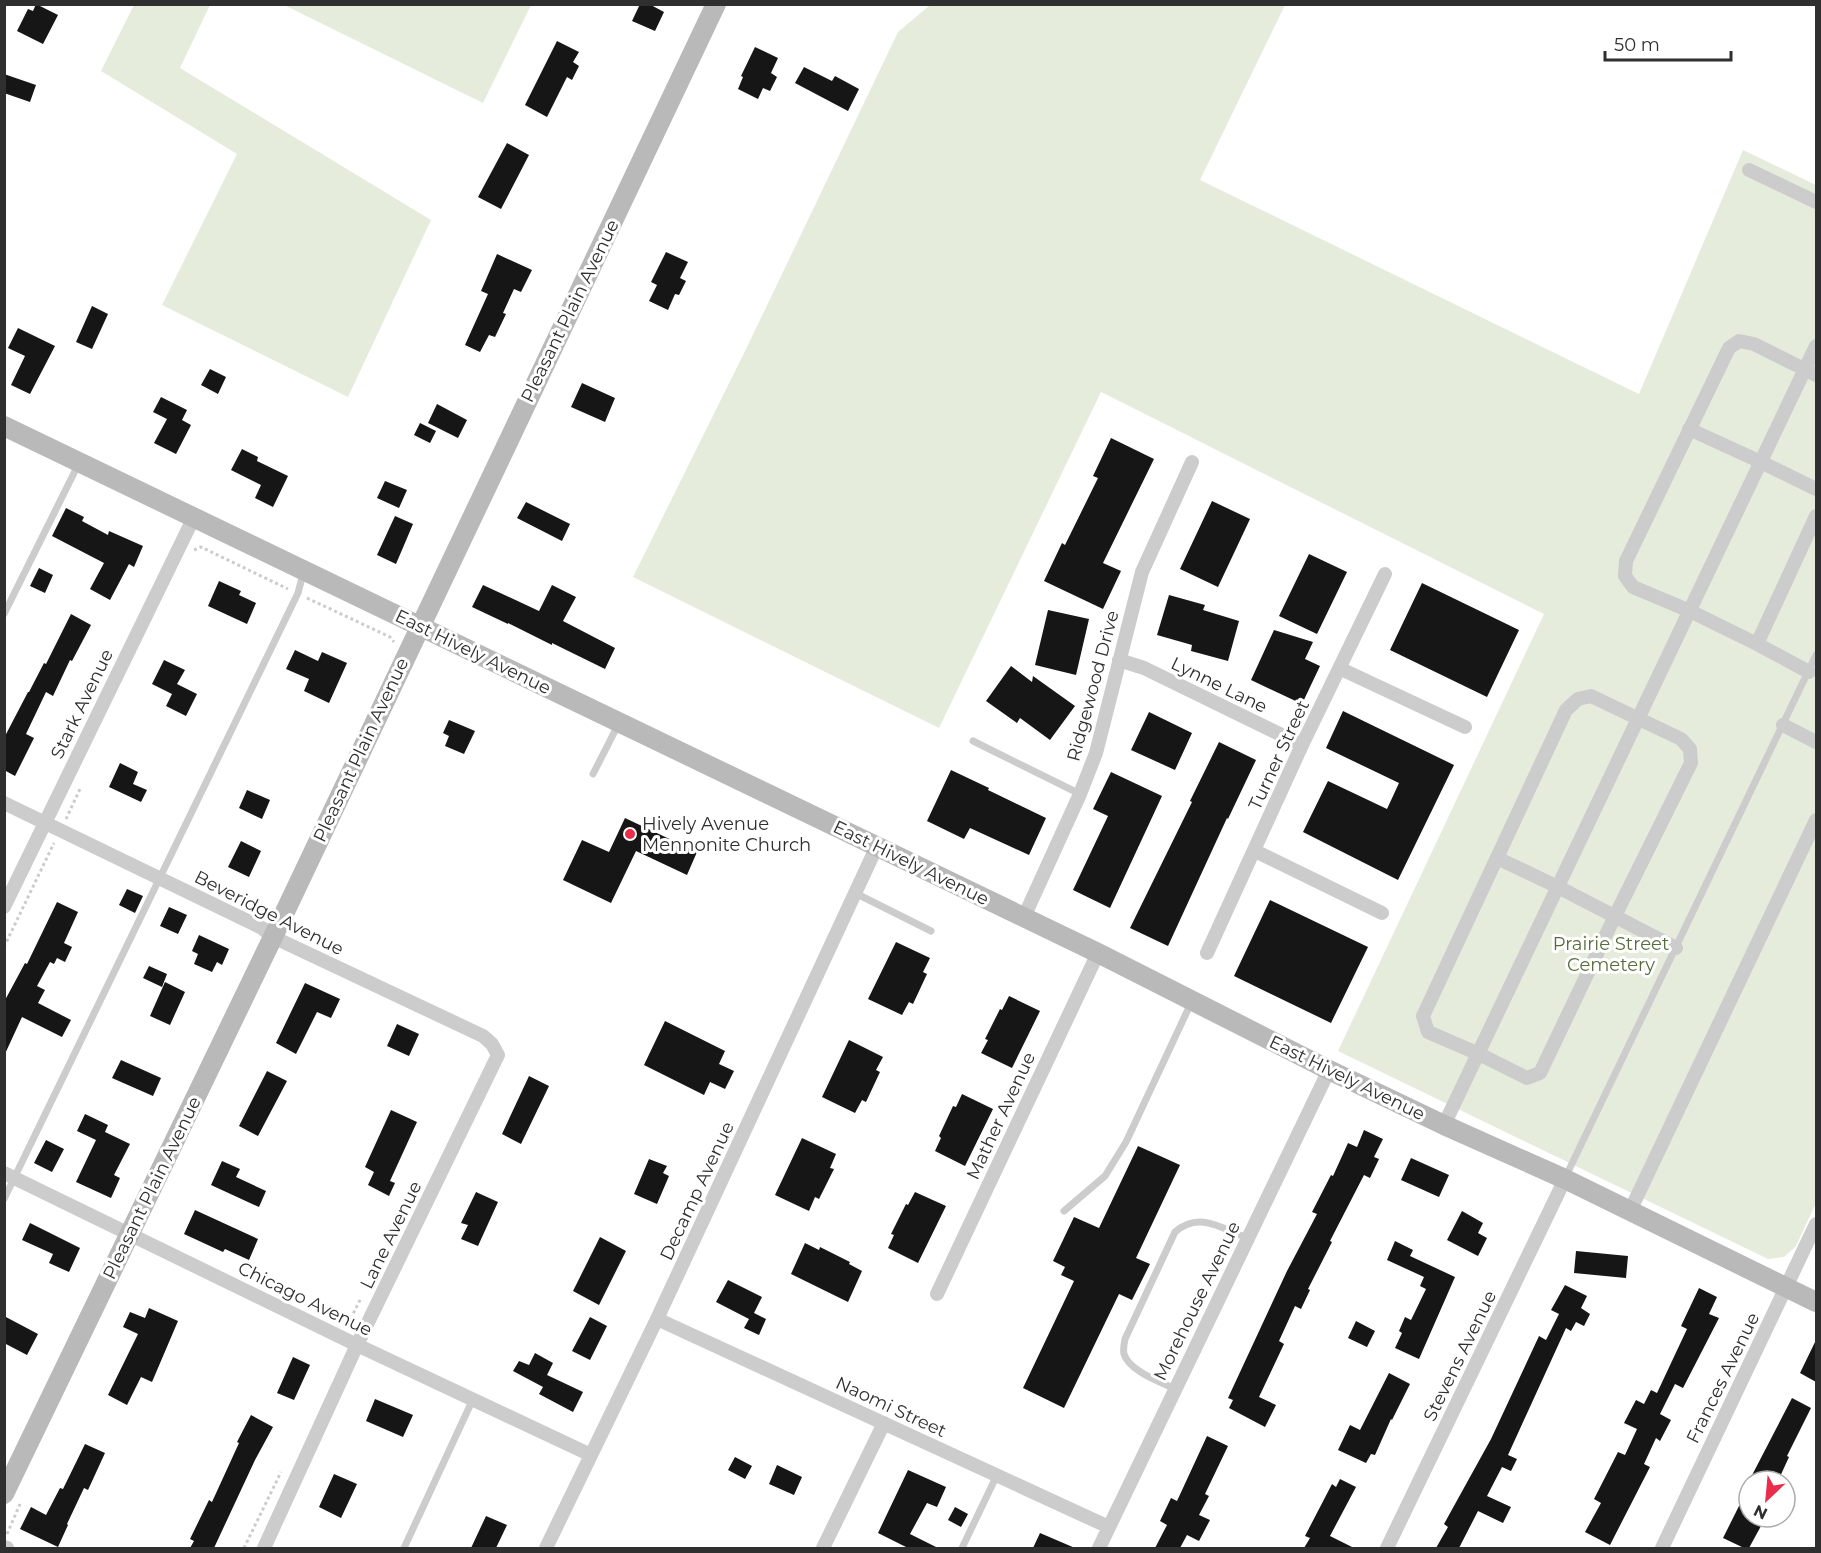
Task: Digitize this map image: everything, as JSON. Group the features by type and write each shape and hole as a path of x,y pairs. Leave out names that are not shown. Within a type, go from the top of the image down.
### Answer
{"street":[{"name":"Pleasant Plain Avenue","path":"13,1499 130,1234 716,4"},
{"path":"1749,170 1816,202"},
{"path":"1809,672 1690,611 1633,587 1625,576 1626,561 1729,348 1739,341 1754,344 1811,372"},
{"path":"1444,1125 1761,462 1811,372 1816,346"},
{"name":"East Hively Avenue","path":"4,426 1024,917 1329,1070 1565,1179 1816,1302"},
{"path":"1689,429 1816,489"},
{"name":"Ridgewood Drive","path":"1024,917 1080,794 1096,753 1142,572 1192,462"},
{"path":"1757,644 1816,516"},
{"name":"Stark Avenue","path":"4,907 194,517"},
{"name":"Turner Street","path":"1206,953 1385,574"},
{"name":"Lynne Lane","path":"1119,660 1144,668 1302,746"},
{"path":"1341,669 1465,727"},
{"path":"1591,696 1637,718 1681,740 1690,749 1690,764 1540,1073 1527,1078 1428,1032 1423,1016 1566,710 1578,699 1591,696"},
{"path":"1784,725 1816,742"},
{"name":"Beveridge Avenue","path":"4,803 262,928 273,937 483,1036 492,1044 498,1055 492,1069"},
{"path":"1630,1211 1816,820"},
{"name":"Decamp Avenue","path":"546,1548 657,1320 877,846"},
{"path":"1254,851 1382,913"},
{"path":"1497,858 1676,948"},
{"name":"Mather Avenue","path":"937,1294 1098,953"},
{"name":"Lane Avenue","path":"264,1548 357,1345 492,1069"},
{"name":"Morehouse Avenue","path":"1099,1548 1329,1070"},
{"name":"Chicago Avenue","path":"10,1175 342,1338 591,1455"},
{"name":"Stevens Avenue","path":"1387,1548 1565,1179"},
{"name":"Frances Avenue","path":"1662,1548 1816,1224"},
{"name":"Naomi Street","path":"657,1320 1109,1527"},
{"path":"823,1548 884,1423"}],"lane":[{"path":"4,614 79,462"},
{"path":"4,1199 10,1175 159,878 298,593 304,571"},
{"path":"1565,1179 1816,655"},
{"path":"593,774 619,722"},
{"path":"973,741 1080,794"},
{"path":"855,894 931,930"},
{"path":"1064,1211 1105,1176 1126,1142 1192,1000"},
{"path":"1175,1389 1141,1372 1129,1363 1124,1353 1125,1339 1175,1232 1184,1224 1196,1221 1207,1222 1247,1239"},
{"path":"404,1548 472,1399"},
{"path":"962,1548 997,1475"}],"path":[{"path":"342,1338 365,1290"},
{"path":"244,1548 283,1466"},
{"path":"4,1538 13,1499"}],"green space":[{"path":"134,5 210,5 180,68 431,220 348,397 162,305 237,154 101,71"},
{"path":"284,5 531,5 483,103"},
{"name":"Prairie Street Cemetery","path":"930,5 1285,5 1200,180 1639,394 1743,150 1816,185 1816,1203 1796,1246 1784,1257 1768,1259 1338,1051 1544,614 1101,392 939,728 633,577 748,345 898,32"}],"building":[{"path":"36,4 58,15 43,44 17,31 28,9 33,11"},
{"path":"640,4 649,4 664,12 655,31 632,21"},
{"path":"557,41 579,52 573,62 579,66 572,80 567,77 547,117 525,105"},
{"path":"755,47 778,58 771,73 777,77 770,91 763,88 758,99 738,89 743,77 741,76"},
{"path":"804,67 832,81 835,76 859,89 848,111 795,83"},
{"path":"4,74 36,85 30,102 4,93"},
{"path":"507,143 529,155 501,209 478,197"},
{"path":"666,252 688,262 680,278 686,281 679,295 675,294 668,310 649,301 657,285 651,282"},
{"path":"497,254 532,270 521,292 514,289 495,337 489,335 480,352 465,345 488,294 481,291"},
{"path":"92,306 108,314 92,349 76,342"},
{"path":"18,328 55,346 30,394 11,385 25,356 8,348"},
{"path":"210,369 226,377 218,394 201,385"},
{"path":"582,383 615,398 605,422 571,407"},
{"path":"161,397 187,410 182,420 191,425 176,454 154,443 167,419 153,412"},
{"path":"437,404 467,420 458,438 428,423"},
{"path":"420,423 436,431 430,443 414,435"},
{"path":"1111,438 1154,459 1103,563 1121,571 1103,609 1044,581 1062,543 1065,545 1098,478 1093,476"},
{"path":"242,449 258,457 257,461 288,476 273,507 255,498 261,485 231,470"},
{"path":"385,481 407,490 399,508 377,498"},
{"path":"1212,501 1250,519 1218,587 1180,569"},
{"path":"526,502 570,524 562,541 517,518"},
{"path":"66,508 84,517 82,521 108,535 109,531 143,546 134,567 129,564 110,600 90,589 104,563 52,536"},
{"path":"395,516 413,524 396,564 377,555"},
{"path":"1309,554 1347,572 1317,634 1279,616"},
{"path":"39,568 53,575 45,593 30,586"},
{"path":"219,581 241,591 239,595 256,603 247,624 208,606"},
{"path":"1422,583 1519,630 1487,697 1390,650"},
{"path":"483,585 539,611 552,585 576,597 563,621 615,648 605,669 472,607"},
{"path":"1169,595 1205,605 1203,610 1239,621 1228,661 1191,651 1192,645 1157,635"},
{"path":"1048,610 1089,619 1076,675 1035,665"},
{"path":"71,614 91,625 72,661 70,660 53,696 46,692 26,734 34,738 15,776 4,770 4,738"},
{"path":"1274,630 1313,642 1305,659 1320,666 1302,704 1251,680"},
{"path":"295,650 318,661 322,652 347,663 329,703 304,691 309,679 286,669"},
{"path":"164,660 185,670 177,684 197,694 186,716 166,706 172,694 152,684"},
{"path":"1011,666 1032,682 1033,676 1075,706 1050,740 1020,718 1017,723 986,701"},
{"path":"1343,711 1454,765 1398,880 1303,832 1328,781 1387,809 1399,783 1326,748"},
{"path":"1149,712 1192,733 1175,770 1131,750"},
{"path":"449,720 475,731 464,754 445,746 449,736 443,733"},
{"path":"1219,742 1256,760 1168,946 1130,928"},
{"path":"120,763 138,772 133,784 147,790 141,802 109,787"},
{"path":"951,770 1046,818 1029,855 970,828 964,839 927,821"},
{"path":"1111,772 1162,796 1110,908 1073,890 1108,816 1093,809"},
{"path":"247,790 270,800 262,819 239,808"},
{"path":"625,818 697,852 687,875 636,851 611,903 563,880 582,840 609,852"},
{"path":"241,841 261,851 249,877 228,867"},
{"path":"127,889 143,896 135,913 119,905"},
{"path":"1270,900 1368,947 1331,1023 1234,976"},
{"path":"57,902 78,912 64,943 72,947 65,962 57,958 54,964 50,962 37,986 45,990 38,1003 71,1020 62,1037 22,1017 4,1056 4,1002 25,963 27,964"},
{"path":"169,907 187,915 178,934 160,926"},
{"path":"199,935 229,949 222,965 217,962 212,972 194,964 198,954 192,951"},
{"path":"896,942 930,958 923,972 927,974 913,1004 909,1002 902,1015 868,999"},
{"path":"149,966 167,974 162,987 143,978"},
{"path":"165,982 185,992 170,1025 150,1016"},
{"path":"305,983 340,999 331,1018 317,1012 296,1054 276,1043"},
{"path":"1009,996 1040,1011 1012,1068 981,1053 988,1040 985,1039"},
{"path":"665,1021 725,1051 719,1064 734,1071 725,1089 710,1082 704,1095 644,1065"},
{"path":"397,1024 419,1034 409,1056 387,1046"},
{"path":"849,1040 883,1057 876,1070 880,1072 866,1102 862,1100 855,1113 822,1097"},
{"path":"121,1060 161,1078 153,1096 112,1078"},
{"path":"267,1071 287,1081 258,1136 239,1126"},
{"path":"529,1076 549,1086 521,1144 502,1134"},
{"path":"962,1094 993,1109 965,1166 935,1151 941,1138 939,1136 953,1106 956,1107"},
{"path":"391,1110 417,1122 390,1181 395,1183 389,1196 368,1185 374,1172 365,1167"},
{"path":"85,1114 108,1125 105,1132 130,1144 114,1175 120,1178 111,1198 76,1182 96,1140 77,1131"},
{"path":"1364,1130 1383,1139 1374,1157 1379,1159 1370,1178 1364,1175 1330,1241 1332,1242 1308,1289 1310,1290 1301,1309 1295,1306 1279,1341 1284,1344 1259,1397 1276,1405 1265,1427 1229,1408 1233,1400 1228,1398 1287,1271 1317,1214 1312,1212 1331,1175 1333,1176 1348,1143 1357,1147"},
{"path":"802,1138 836,1154 830,1168 834,1169 819,1199 815,1197 809,1211 775,1195"},
{"path":"46,1140 64,1149 52,1172 34,1163"},
{"path":"1138,1146 1180,1165 1136,1258 1150,1264 1132,1300 1119,1294 1064,1408 1023,1388 1074,1281 1061,1275 1065,1267 1053,1261 1074,1217 1099,1228"},
{"path":"1411,1158 1449,1175 1439,1197 1401,1180"},
{"path":"649,1159 667,1166 663,1173 669,1176 657,1204 634,1194"},
{"path":"222,1161 240,1169 236,1177 266,1191 259,1207 211,1185"},
{"path":"476,1192 498,1202 478,1246 461,1239 468,1225 461,1223"},
{"path":"915,1192 946,1206 918,1263 888,1248 894,1235 891,1234 906,1204 908,1205"},
{"path":"195,1210 258,1239 249,1260 225,1249 223,1252 184,1234"},
{"path":"1462,1211 1483,1223 1478,1233 1487,1238 1478,1256 1447,1240"},
{"path":"30,1223 80,1248 69,1272 49,1263 53,1254 22,1240"},
{"path":"600,1237 626,1251 599,1305 573,1291"},
{"path":"1395,1241 1413,1250 1410,1256 1455,1277 1419,1359 1395,1348 1402,1333 1399,1331 1405,1317 1411,1320 1426,1289 1420,1286 1424,1277 1387,1260"},
{"path":"805,1243 819,1250 820,1247 850,1262 849,1264 862,1271 848,1302 791,1274"},
{"path":"1576,1251 1628,1256 1626,1278 1574,1273"},
{"path":"728,1280 762,1297 754,1313 766,1319 759,1335 744,1328 749,1319 716,1302"},
{"path":"1565,1285 1587,1296 1581,1308 1590,1314 1584,1326 1576,1322 1571,1331 1566,1328 1508,1455 1517,1459 1511,1471 1502,1467 1487,1496 1511,1507 1503,1523 1478,1511 1459,1548 1436,1548 1448,1527 1444,1524 1491,1439 1539,1336 1546,1340 1559,1314 1551,1310"},
{"path":"1699,1288 1717,1297 1709,1314 1719,1318 1683,1388 1675,1384 1660,1414 1671,1420 1660,1441 1656,1438 1644,1464 1650,1467 1610,1545 1585,1532 1601,1503 1594,1499 1618,1452 1625,1455 1637,1429 1624,1423 1636,1400 1644,1404 1651,1390 1657,1393 1687,1329 1681,1326"},
{"path":"149,1308 178,1321 152,1382 141,1377 127,1405 108,1395 138,1334 123,1327 130,1312 145,1318"},
{"path":"4,1316 38,1334 27,1355 4,1343"},
{"path":"590,1317 607,1326 590,1360 572,1351"},
{"path":"1356,1321 1375,1331 1367,1347 1348,1338"},
{"path":"1816,1340 1816,1382 1800,1373"},
{"path":"535,1353 553,1363 547,1375 583,1392 573,1412 539,1394 543,1387 513,1371 519,1361 529,1365"},
{"path":"293,1357 310,1365 294,1400 277,1393"},
{"path":"1389,1373 1410,1384 1375,1455 1371,1454 1366,1463 1338,1450 1350,1425 1360,1430"},
{"path":"1792,1398 1811,1408 1787,1456 1789,1457 1784,1469 1755,1469"},
{"path":"375,1399 413,1415 403,1437 366,1421"},
{"path":"251,1415 273,1427 214,1548 190,1548 194,1541 190,1539 209,1500 212,1502"},
{"path":"1207,1436 1228,1446 1205,1494 1209,1496 1199,1515 1210,1520 1199,1541 1187,1535 1180,1548 1155,1548 1167,1525 1160,1521 1171,1498 1177,1501"},
{"path":"85,1444 105,1453 88,1490 84,1488 58,1547 20,1529 31,1507 46,1515 60,1488 63,1489"},
{"path":"735,1457 752,1466 745,1479 728,1470"},
{"path":"777,1465 802,1477 794,1495 769,1484"},
{"path":"908,1470 946,1487 937,1507 927,1503 910,1534 938,1548 908,1548 878,1533"},
{"path":"334,1474 357,1484 341,1518 319,1507"},
{"path":"1340,1479 1356,1487 1330,1536 1354,1548 1304,1548 1310,1538 1305,1536 1332,1484 1336,1487"},
{"path":"955,1507 968,1514 961,1527 948,1520"},
{"path":"1737,1510 1737,1529 1759,1529 1749,1548 1723,1538"},
{"path":"486,1516 507,1525 496,1548 471,1548"},
{"path":"1040,1533 1075,1548 1033,1548"}],"place":[{"name":"Hively Avenue Mennonite Church","path":"630,834"}]}
